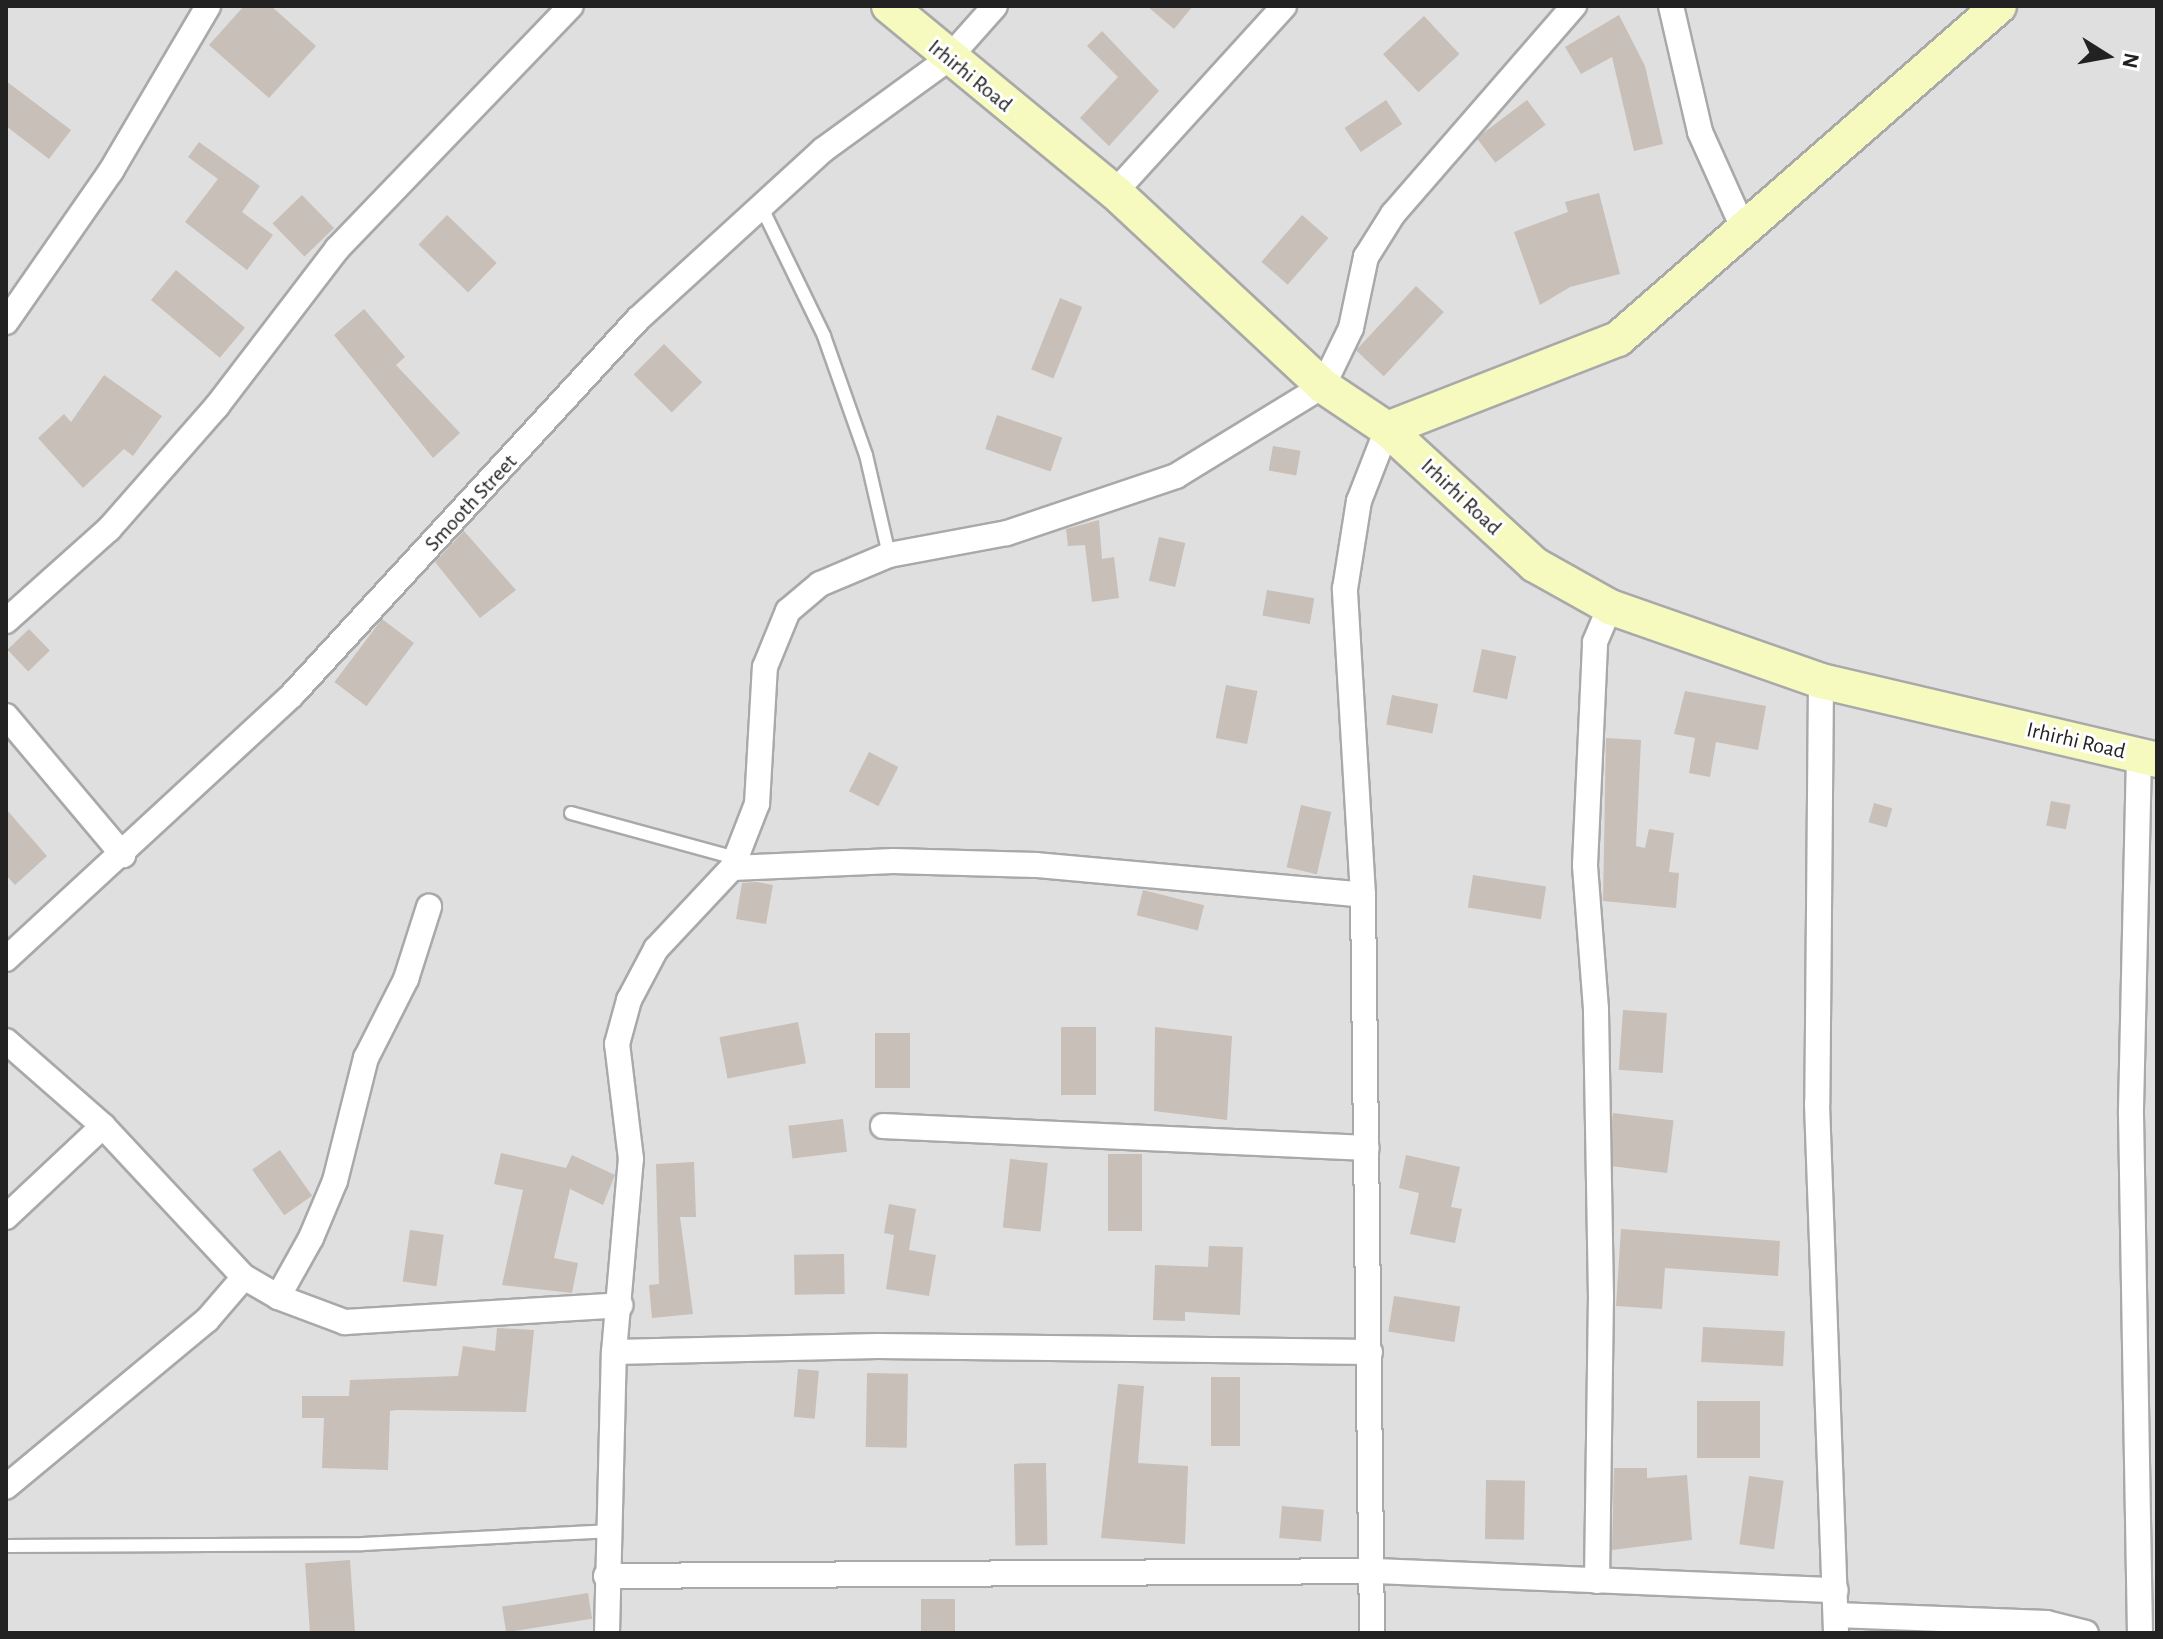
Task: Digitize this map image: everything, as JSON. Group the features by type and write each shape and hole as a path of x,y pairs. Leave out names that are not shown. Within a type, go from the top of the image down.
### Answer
{"street":[{"path":"6,322 111,171 208,6"},
{"path":"6,621 109,529 217,406 337,249 571,6"},
{"name":"Irhirhi Road","path":"889,6 947,60 1115,192 1323,386 1387,429 1535,565 1610,607 1821,681 2148,758"},
{"name":"Smooth Street","path":"6,959 123,855 292,695 638,319 823,150 947,60 995,6"},
{"path":"1115,192 1284,6"},
{"path":"607,1633 606,1576 614,1352 631,1159 617,1044 629,1000 656,949 734,863 757,804 765,667 788,611 820,584 889,555 1007,533 1176,476 1323,386 1351,328 1366,257 1393,214 1574,6"},
{"path":"1671,6 1700,132 1744,230"},
{"path":"1372,1633 1376,1571 1363,895 1345,589 1359,501 1387,429 1618,339 1999,6"},
{"path":"1597,1581 1601,1283 1596,1009 1585,865 1595,642 1610,607"},
{"path":"1821,681 1817,1104 1836,1624 2047,1623 2086,1633"},
{"path":"6,716 123,855"},
{"path":"2140,1633 2131,1114 2148,758"},
{"path":"734,863 893,861 1036,865 1363,895"},
{"path":"278,1297 335,1181 352,1098 429,907"},
{"path":"6,1041 103,1126 244,1277 278,1297 345,1322 620,1305"},
{"path":"6,1217 103,1126"},
{"path":"883,1126 1367,1148"},
{"path":"6,1487 207,1320 244,1277"},
{"path":"614,1352 878,1346 1370,1352"},
{"path":"606,1576 1376,1571 1836,1590"}],"lane":[{"path":"761,206 824,336 866,455 889,555"},
{"path":"571,813 734,863"},
{"path":"6,1546 363,1544 608,1531"}],"shaded area":[{"path":"6,6 2157,6 2157,1633 6,1633"}],"building":[{"path":"244,6 271,6 316,46 269,98 209,45"},
{"path":"1147,6 1193,6 1174,29"},
{"path":"1619,15 1645,66 1663,144 1634,151 1612,57 1581,74 1565,47"},
{"path":"1424,16 1459,54 1419,92 1383,54"},
{"path":"1102,31 1159,91 1109,146 1080,118 1118,77 1087,46"},
{"path":"6,81 71,130 49,159 6,126"},
{"path":"1386,100 1402,124 1361,152 1345,128"},
{"path":"1527,100 1546,125 1495,163 1477,138"},
{"path":"199,142 260,186 242,212 273,235 247,270 185,222 218,179 188,157"},
{"path":"1599,193 1620,274 1570,287 1540,305 1514,232 1568,212 1565,202"},
{"path":"302,195 334,228 304,257 273,223"},
{"path":"447,215 497,263 468,292 419,244"},
{"path":"1302,215 1328,238 1288,285 1261,262"},
{"path":"176,270 245,328 220,358 151,300"},
{"path":"1416,286 1444,312 1384,376 1356,350"},
{"path":"1060,298 1082,307 1053,378 1031,369"},
{"path":"364,309 405,357 396,365 460,433 433,458 334,335"},
{"path":"664,344 702,382 672,413 634,374"},
{"path":"104,375 162,416 133,456 124,449 83,488 38,438 64,414 71,422"},
{"path":"997,415 1062,437 1051,472 985,449"},
{"path":"1273,446 1301,451 1296,475 1269,471"},
{"path":"1099,520 1102,559 1114,557 1119,598 1092,602 1085,545 1068,546 1066,529"},
{"path":"464,531 516,590 480,618 435,562"},
{"path":"1159,537 1185,543 1175,587 1149,581"},
{"path":"1267,590 1314,598 1310,624 1262,616"},
{"path":"382,619 414,643 366,706 334,682"},
{"path":"29,629 50,651 28,671 7,650"},
{"path":"1482,649 1516,656 1507,699 1473,692"},
{"path":"1226,685 1257,691 1247,744 1216,738"},
{"path":"1685,691 1766,706 1758,750 1716,742 1710,777 1689,773 1695,738 1674,734"},
{"path":"1392,695 1438,704 1432,733 1386,724"},
{"path":"1606,738 1641,740 1636,846 1645,848 1649,829 1674,833 1669,872 1679,873 1676,908 1603,901"},
{"path":"869,752 898,767 878,806 849,791"},
{"path":"2051,801 2071,805 2066,829 2046,826"},
{"path":"1874,803 1892,808 1887,827 1868,822"},
{"path":"1301,805 1331,812 1317,874 1287,867"},
{"path":"6,809 47,856 15,885 6,875"},
{"path":"1473,875 1546,887 1541,919 1468,908"},
{"path":"742,883 773,885 766,924 736,919"},
{"path":"1143,890 1204,905 1198,930 1137,915"},
{"path":"1623,1010 1667,1013 1663,1073 1619,1070"},
{"path":"798,1022 806,1063 727,1078 719,1037"},
{"path":"1061,1027 1096,1027 1096,1095 1061,1095"},
{"path":"1155,1027 1232,1036 1227,1120 1154,1111"},
{"path":"875,1033 910,1033 910,1088 875,1088"},
{"path":"1613,1113 1674,1120 1667,1173 1607,1166"},
{"path":"843,1119 847,1152 792,1158 788,1126"},
{"path":"280,1150 312,1196 284,1215 252,1170"},
{"path":"501,1153 566,1168 572,1155 615,1175 603,1205 570,1189 554,1258 578,1263 572,1293 502,1285 523,1190 494,1184"},
{"path":"1108,1154 1142,1154 1142,1231 1108,1231"},
{"path":"1406,1155 1460,1167 1451,1207 1462,1209 1455,1243 1410,1234 1419,1193 1399,1188"},
{"path":"1010,1159 1048,1163 1041,1232 1003,1228"},
{"path":"694,1162 696,1217 680,1217 693,1314 652,1318 649,1285 659,1284 656,1164"},
{"path":"889,1204 916,1209 909,1250 936,1255 929,1296 886,1289 894,1235 884,1233"},
{"path":"1621,1229 1780,1241 1778,1276 1665,1268 1662,1309 1616,1306"},
{"path":"410,1230 444,1235 436,1286 403,1281"},
{"path":"1209,1246 1243,1247 1240,1315 1185,1312 1185,1321 1153,1320 1155,1265 1208,1267"},
{"path":"844,1254 845,1294 795,1295 794,1255"},
{"path":"1394,1296 1460,1306 1455,1342 1388,1332"},
{"path":"1703,1327 1785,1331 1783,1366 1701,1362"},
{"path":"497,1328 534,1330 526,1412 390,1411 388,1470 322,1468 324,1418 302,1418 302,1396 349,1396 350,1380 458,1376 463,1346 495,1351"},
{"path":"798,1369 819,1371 815,1419 794,1417"},
{"path":"867,1373 908,1374 907,1448 866,1447"},
{"path":"1211,1377 1240,1377 1240,1446 1211,1446"},
{"path":"1118,1384 1144,1386 1138,1463 1188,1466 1185,1544 1101,1538"},
{"path":"1697,1401 1760,1401 1760,1458 1697,1458"},
{"path":"1046,1463 1047,1545 1015,1546 1014,1464"},
{"path":"1614,1468 1647,1468 1647,1478 1687,1475 1692,1540 1612,1550"},
{"path":"1749,1476 1784,1481 1774,1549 1739,1544"},
{"path":"1486,1480 1525,1481 1524,1540 1485,1539"},
{"path":"1282,1506 1324,1510 1321,1542 1279,1538"},
{"path":"350,1560 355,1633 310,1633 305,1563"},
{"path":"588,1593 592,1619 506,1632 502,1607"},
{"path":"921,1599 955,1599 955,1633 921,1633"}]}
